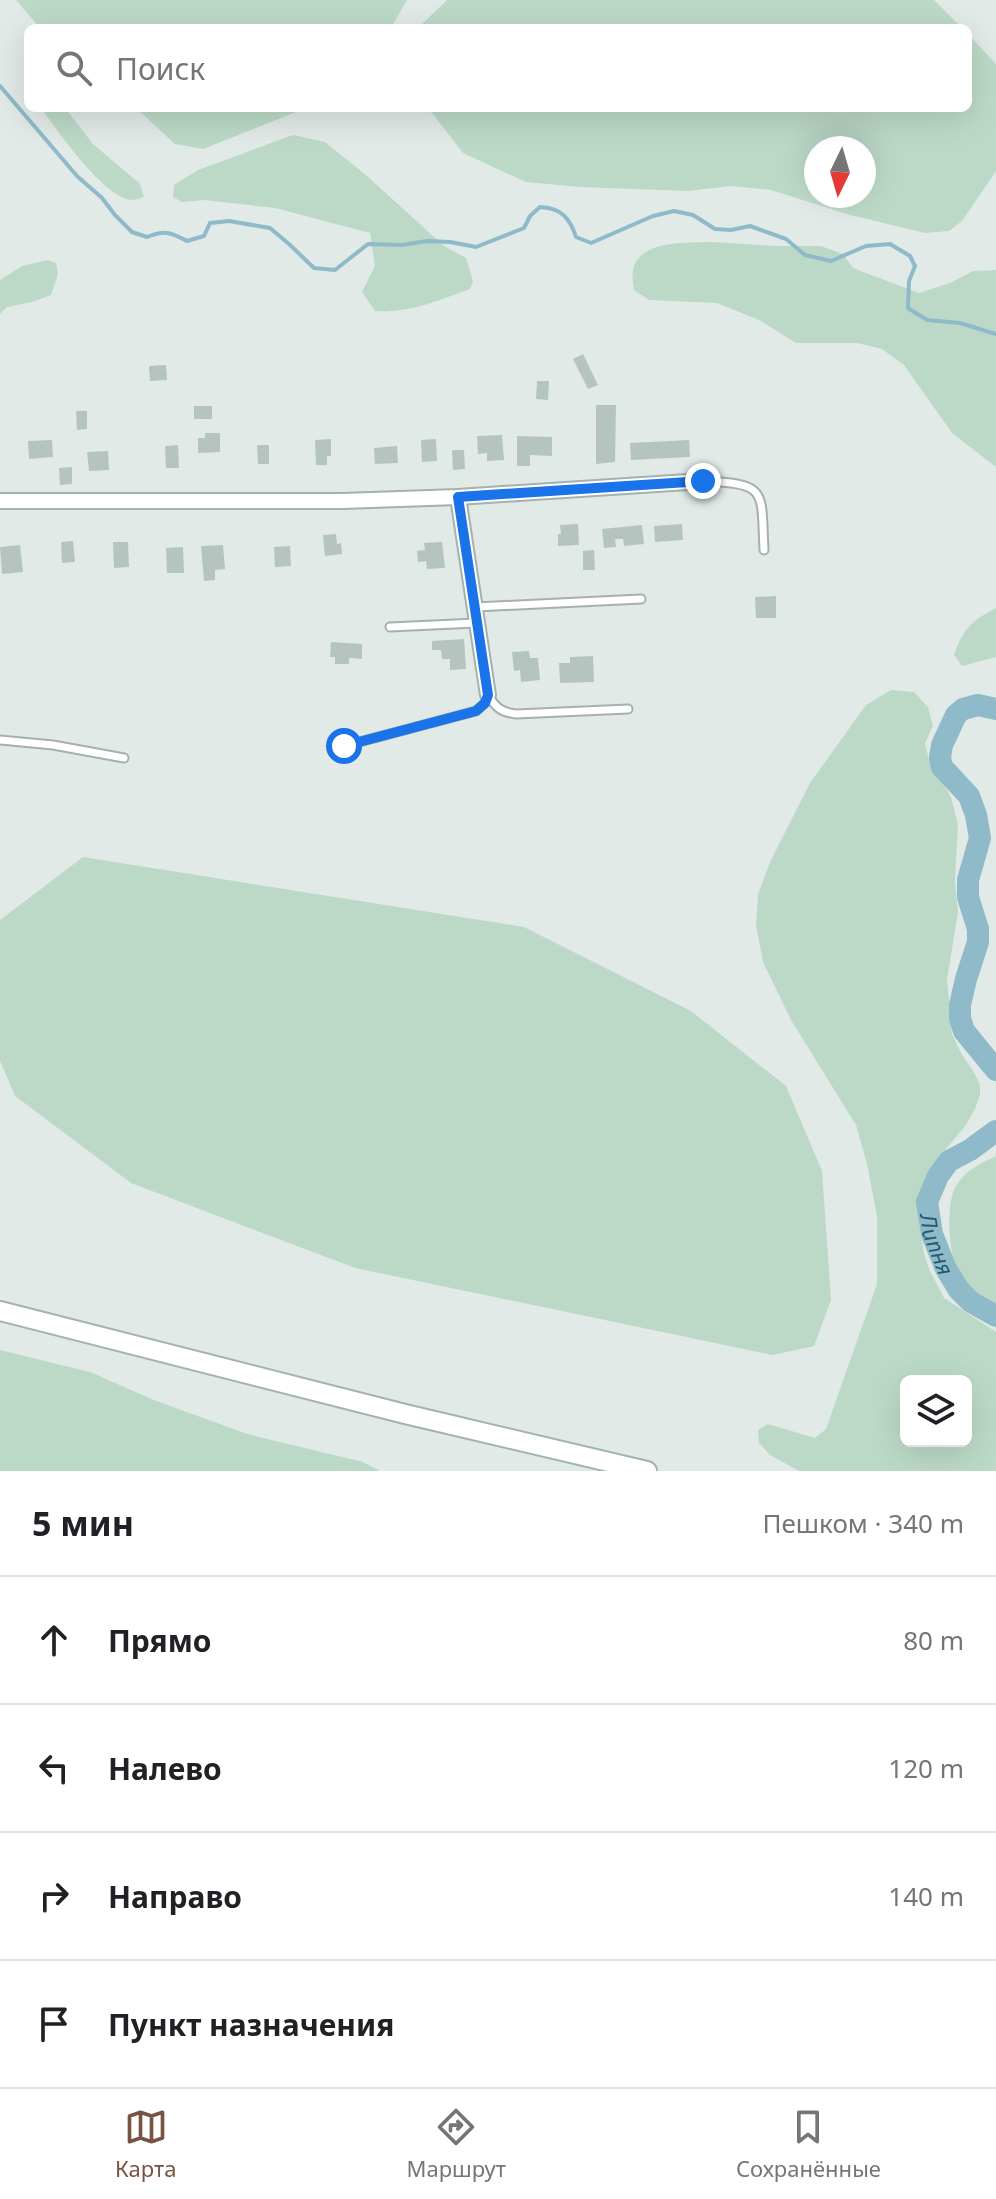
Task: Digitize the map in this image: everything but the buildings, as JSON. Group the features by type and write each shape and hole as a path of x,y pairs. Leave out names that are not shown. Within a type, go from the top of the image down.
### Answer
{"main road":[{"path":"0,1311 405,1414 647,1471"}],"street":[{"path":"0,501 342,501 458,497 703,481"},
{"path":"458,497 488,695"}],"lane":[{"path":"703,481 741,484 752,487 759,494 764,550"},
{"path":"476,607 641,599"},
{"path":"390,627 478,623"},
{"path":"488,695 503,712 516,714 628,709"},
{"path":"344,746 476,711 488,695"},
{"path":"0,740 53,745 124,758"}],"green space":[{"path":"16,0 407,0 393,24 37,24"},
{"path":"447,0 934,0 958,24 422,24"},
{"path":"972,38 996,64 996,171 962,221 949,231 925,233 828,208 876,208 876,136 804,136 804,200 771,190 731,186 688,191 526,182 463,153 431,112 972,112"},
{"path":"44,112 68,112 93,144 140,184 144,197 132,200 108,188 82,162"},
{"path":"140,112 296,112 203,149 175,144"},
{"path":"293,135 325,142 444,246 466,258 473,281 470,289 411,308 375,311 362,292 375,266 370,233 275,208 204,200 182,202 173,197 174,185 198,170"},
{"path":"713,242 821,246 843,254 853,268 919,293 950,283 973,271 996,270 996,467 952,433 904,365 882,349 857,343 796,343 761,321 717,303 649,300 634,290 633,270 637,260 645,253 666,245"},
{"path":"48,260 56,263 58,274 51,295 7,307 0,314 0,280 22,266"},
{"path":"996,608 996,657 962,666 954,655 965,632 980,617"},
{"path":"891,690 914,692 928,707 933,726 925,743 929,760 951,797 958,825 955,881 958,912 947,980 952,1034 980,1084 980,1095 966,1125 931,1167 920,1201 919,1222 929,1269 944,1298 996,1332 996,1471 799,1471 770,1455 759,1443 758,1430 768,1424 815,1438 826,1429 877,1284 877,1216 856,1125 791,1020 763,962 756,925 758,894 771,860 810,783 866,705"},
{"path":"83,857 524,927 691,1011 786,1086 822,1171 831,1300 814,1346 773,1355 355,1268 131,1183 15,1096 0,1061 0,920"},
{"path":"996,1156 996,1306 964,1284 959,1276 952,1251 949,1221 952,1195 960,1180 973,1168"},
{"path":"0,1350 90,1372 154,1400 247,1434 363,1462 380,1471 0,1471"}],"waterway":[{"path":"0,86 77,176 102,198 132,232 147,237 167,233 187,241 204,236 210,223 229,221 270,228 314,268 335,270 368,244 402,245 427,241 476,247 524,228 530,216 540,207 559,212 568,219 576,237 591,243 653,216 674,211 693,215 715,229 750,226 786,239 805,255 831,261 866,246 890,244 910,256 915,266 909,281 908,308 927,320 960,323 996,334"},
{"name":"Липня","path":"996,709 978,705 963,709 956,715 942,745 940,758 942,767 969,796 980,838 968,880 968,897 978,929 978,942 966,979 960,1018 964,1031 996,1070"},
{"name":"Липня","path":"996,1131 949,1161 938,1176 927,1202 932,1234 946,1269 971,1302 996,1316"}],"route":[{"path":"344,746 476,711 485,703 488,695 458,497 703,481"}]}
